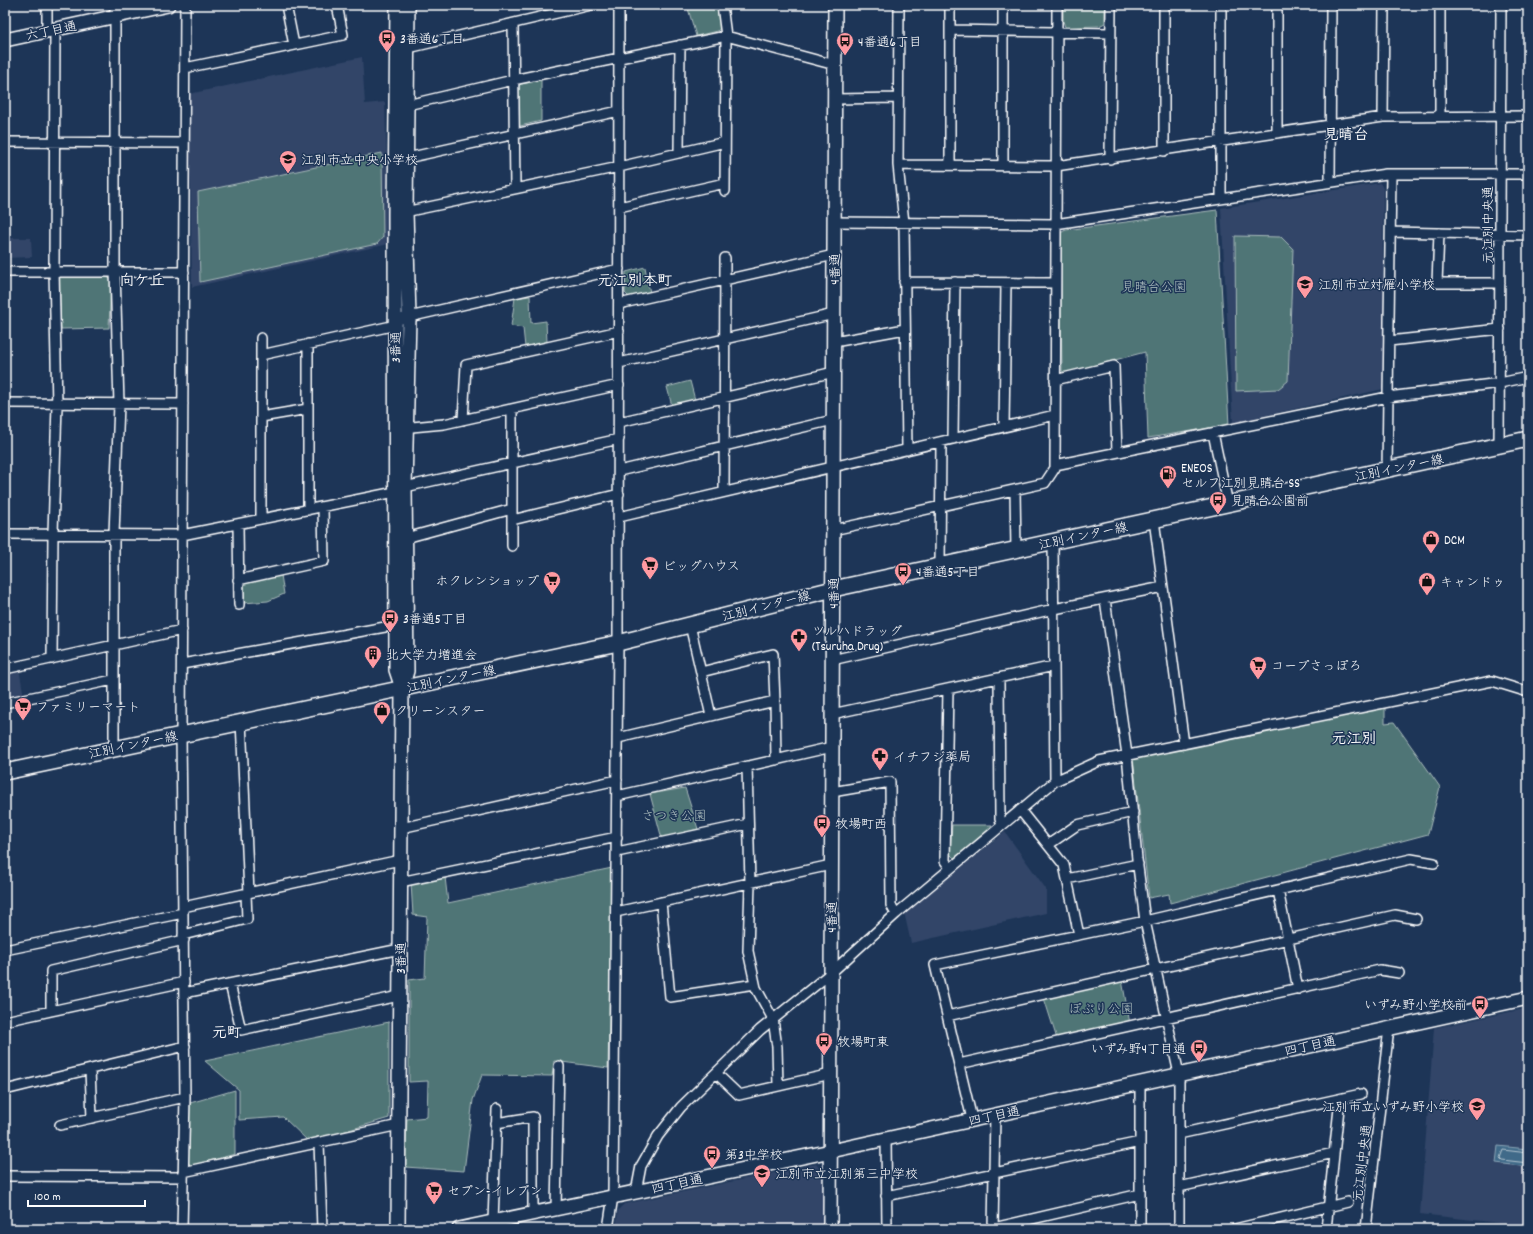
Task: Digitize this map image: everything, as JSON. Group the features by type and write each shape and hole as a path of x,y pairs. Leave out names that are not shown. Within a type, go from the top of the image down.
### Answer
{"main road":[{"name":"江別インター線","path":"5,772 618,643 833,589 1528,440"}],"street":[{"path":"47,5 51,30 54,142 54,271 57,405 53,533 52,659"},
{"name":"六丁目通","path":"5,40 51,30 115,11 168,5"},
{"path":"182,1229 185,1097 181,734 185,5"},
{"path":"286,5 294,45"},
{"path":"185,68 343,35 337,5"},
{"name":"3番通","path":"397,5 402,50"},
{"name":"3番通","path":"402,688 396,670 396,625 400,539 400,213 402,50 408,5"},
{"path":"402,50 591,5"},
{"path":"608,1229 614,1196 619,516 619,5"},
{"path":"619,207 725,187 726,36 722,5"},
{"name":"4番通","path":"830,1229 835,5"},
{"path":"899,5 898,165 904,223 907,450"},
{"path":"950,5 950,166"},
{"path":"1003,5 1003,166"},
{"path":"833,530 1045,483 1055,468 1057,5"},
{"path":"1110,5 1110,158"},
{"path":"1164,5 1164,151"},
{"path":"1221,5 1221,199"},
{"path":"1277,5 1277,133"},
{"path":"1330,182 1331,5"},
{"path":"1383,117 1384,5"},
{"path":"1440,5 1440,116"},
{"name":"元江別中央通","path":"1499,446 1501,5"},
{"path":"114,748 114,534 119,404 115,271 115,11"},
{"path":"513,24 515,188"},
{"path":"950,30 1110,33"},
{"path":"401,106 513,80 726,36 835,65"},
{"path":"679,153 680,45"},
{"path":"835,99 898,98"},
{"name":"3番通","path":"400,213 407,158 401,106"},
{"path":"407,158 619,111"},
{"path":"898,165 1056,166 1383,117 1528,116"},
{"path":"5,142 184,143"},
{"path":"400,213 619,167 725,142"},
{"path":"834,222 1055,224 1391,174 1528,174"},
{"path":"1387,470 1391,174"},
{"path":"1391,232 1528,235"},
{"path":"1439,234 1437,283 1500,283"},
{"path":"619,304 834,255"},
{"path":"724,492 725,258"},
{"path":"261,355 400,320 619,269"},
{"path":"5,272 184,272"},
{"path":"904,282 1055,283"},
{"path":"953,439 955,282"},
{"path":"1004,427 1006,283"},
{"path":"619,363 834,314"},
{"path":"834,342 905,329"},
{"path":"1389,341 1500,329"},
{"path":"463,420 466,365 619,331"},
{"path":"261,338 261,519"},
{"path":"308,344 308,510"},
{"path":"1055,380 1114,366 1117,452"},
{"path":"619,422 834,372"},
{"path":"1055,465 1388,397 1500,383 1528,377"},
{"path":"401,428 444,424 619,385"},
{"path":"5,403 57,405 183,404"},
{"path":"261,417 308,409"},
{"path":"512,409 512,546"},
{"path":"619,516 1055,415"},
{"path":"619,471 833,420"},
{"path":"1213,433 1228,504"},
{"path":"5,534 53,533 182,535 400,490 619,440"},
{"path":"940,442 940,566"},
{"path":"1015,490 1016,550"},
{"path":"512,520 619,494"},
{"path":"238,580 324,561 322,506"},
{"path":"400,539 512,509"},
{"path":"1154,520 1184,744"},
{"path":"238,524 239,605"},
{"name":"3番通","path":"398,1229 402,688 407,671 400,539"},
{"path":"1053,541 1055,781"},
{"path":"832,660 1054,609 1163,587"},
{"path":"1105,599 1127,755 1145,921 1179,1074 1179,1229"},
{"path":"182,664 396,625"},
{"path":"690,625 711,716"},
{"path":"5,669 182,630"},
{"path":"701,672 772,654 776,701 776,760"},
{"path":"832,714 1054,666"},
{"path":"999,678 1000,819 1002,825"},
{"path":"5,703 113,680"},
{"path":"636,1192 641,1166 658,1136 681,1107 773,1019 832,972 896,914 1055,781 1099,761 1492,681 1528,692"},
{"path":"948,689 946,861 950,868"},
{"path":"618,738 776,701"},
{"path":"51,1011 51,971 184,938 247,919 248,893 241,722"},
{"path":"617,796 832,747"},
{"path":"747,766 750,883 748,951 755,984 773,1019 777,1047 778,1086"},
{"path":"401,828 617,780"},
{"path":"832,792 890,782 891,905 896,914"},
{"path":"1020,810 1064,865 1079,935"},
{"path":"1048,845 1076,825 1133,812"},
{"path":"617,852 748,824"},
{"path":"400,882 617,837"},
{"path":"972,1119 935,965 1145,921 1411,859 1434,863"},
{"path":"5,950 183,910 248,893 400,860"},
{"path":"1067,879 1138,864"},
{"path":"616,912 831,865"},
{"path":"1278,890 1298,989"},
{"path":"661,902 670,997 755,984"},
{"path":"947,1016 1395,915 1416,919"},
{"path":"184,993 400,949"},
{"path":"959,1064 1167,1019 1380,970 1399,973"},
{"path":"5,1021 184,982"},
{"path":"230,984 241,1030 400,996"},
{"name":"四丁目通","path":"459,1229 480,1227 493,1222 533,1213 831,1151 1528,998"},
{"name":"元江別中央通","path":"1366,1229 1389,1028"},
{"path":"5,1090 185,1046"},
{"path":"556,1208 559,1066"},
{"path":"90,1070 92,1118"},
{"path":"716,1073 739,1095 831,1074"},
{"path":"1140,1083 1140,1229"},
{"path":"1179,1134 1361,1094"},
{"path":"60,1125 185,1097"},
{"path":"1326,1229 1340,1099"},
{"path":"493,1222 497,1108"},
{"path":"995,1114 992,1229 1140,1194"},
{"path":"496,1123 533,1117 533,1213"},
{"path":"5,1176 183,1175 319,1142 399,1125"},
{"path":"886,1138 887,1229"},
{"path":"319,1142 322,1229"},
{"path":"886,1196 1140,1142"},
{"path":"1179,1186 1334,1153"},
{"path":"1235,1229 1348,1202"}],"shaded area":[{"name":"江別市立中央小学校","path":"362,57 365,104 385,102 389,244 192,287 189,94"},
{"name":"江別市立対雁小学校","path":"1380,183 1383,188 1383,389 1233,423 1221,208"},
{"path":"5,238 31,238 32,257 5,258"},
{"path":"19,668 24,697 5,701 5,671"},
{"path":"1005,832 1046,889 1046,913 911,943 904,912"},
{"name":"江別市立いずみ野小学校","path":"1528,1008 1528,1225 1420,1214 1434,1028"},
{"name":"江別市立江別第三中学校","path":"816,1164 823,1172 822,1229 616,1229 618,1210 624,1204"}],"green space":[{"path":"687,5 718,5 721,28 717,31 696,36"},
{"path":"1063,5 1105,5 1105,23 1099,26 1065,27 1063,21"},
{"path":"541,80 541,121 520,126 517,123 517,88 521,84"},
{"path":"382,153 383,237 377,244 200,282 198,192"},
{"name":"見晴台公園","path":"1217,210 1229,425 1148,438 1145,352 1066,373 1062,371 1060,233 1066,230"},
{"path":"1235,236 1281,237 1293,249 1288,381 1278,389 1236,391"},
{"path":"645,267 650,293 630,298 625,293 626,272"},
{"path":"62,276 106,277 111,279 109,328 61,329 59,279"},
{"path":"530,296 531,323 546,321 547,342 525,347 523,328 511,326 515,298"},
{"path":"690,381 695,400 672,406 667,387"},
{"path":"281,575 284,594 268,601 244,603 243,584 246,582"},
{"path":"1385,707 1385,723 1394,722 1440,787 1428,834 1170,903 1169,894 1149,898 1133,758"},
{"name":"さつき公園","path":"685,788 698,829 662,839 650,794"},
{"path":"952,825 992,825 986,833 954,858 950,854"},
{"path":"612,868 608,1068 554,1061 552,1076 482,1075 473,1100 464,1171 405,1167 407,1119 427,1117 428,1081 409,1082 409,980 425,978 427,917 413,915 411,883 445,877 448,903"},
{"name":"ぽぷり公園","path":"1122,980 1130,1024 1057,1039 1044,998"},
{"path":"389,1022 389,1118 309,1142 283,1117 239,1120 239,1090 205,1061"},
{"path":"235,1090 235,1154 191,1166 188,1162 190,1103"}],"water":[{"path":"1498,1146 1528,1149 1528,1167 1496,1163"}],"place":[{"name":"3番通6丁目","path":"387,53"},
{"name":"4番通6丁目","path":"845,56"},
{"name":"江別市立中央小学校","path":"288,174"},
{"name":"江別市立対雁小学校","path":"1305,299"},
{"name":"ENEOS セルフ江別見晴台 SS","path":"1168,489"},
{"name":"見晴台公園前","path":"1218,515"},
{"name":"DCM","path":"1431,554"},
{"name":"ビッグハウス","path":"650,580"},
{"name":"4番通5丁目","path":"903,586"},
{"name":"ホクレンショップ","path":"552,595"},
{"name":"キャンドゥ","path":"1427,596"},
{"name":"3番通5丁目","path":"390,633"},
{"name":"ツルハドラッグ (Tsuruha Drug)","path":"799,652"},
{"name":"北大学力増進会","path":"373,669"},
{"name":"コープさっぽろ","path":"1258,680"},
{"name":"ファミリーマート","path":"23,721"},
{"name":"クリーンスター","path":"382,725"},
{"name":"イチフジ薬局","path":"880,771"},
{"name":"牧場町西","path":"822,838"},
{"name":"いずみ野小学校前","path":"1480,1019"},
{"name":"牧場町東","path":"824,1056"},
{"name":"いずみ野4丁目通","path":"1199,1063"},
{"name":"江別市立いずみ野小学校","path":"1477,1121"},
{"name":"第3中学校","path":"712,1169"},
{"name":"江別市立江別第三中学校","path":"762,1188"},
{"name":"セブン-イレブン","path":"434,1205"}],"district":[{"name":"見晴台","path":"1346,134"},
{"name":"向ケ丘","path":"142,280"},
{"name":"元江別本町","path":"635,280"},
{"name":"元江別","path":"1354,738"},
{"name":"元町","path":"227,1032"}]}
